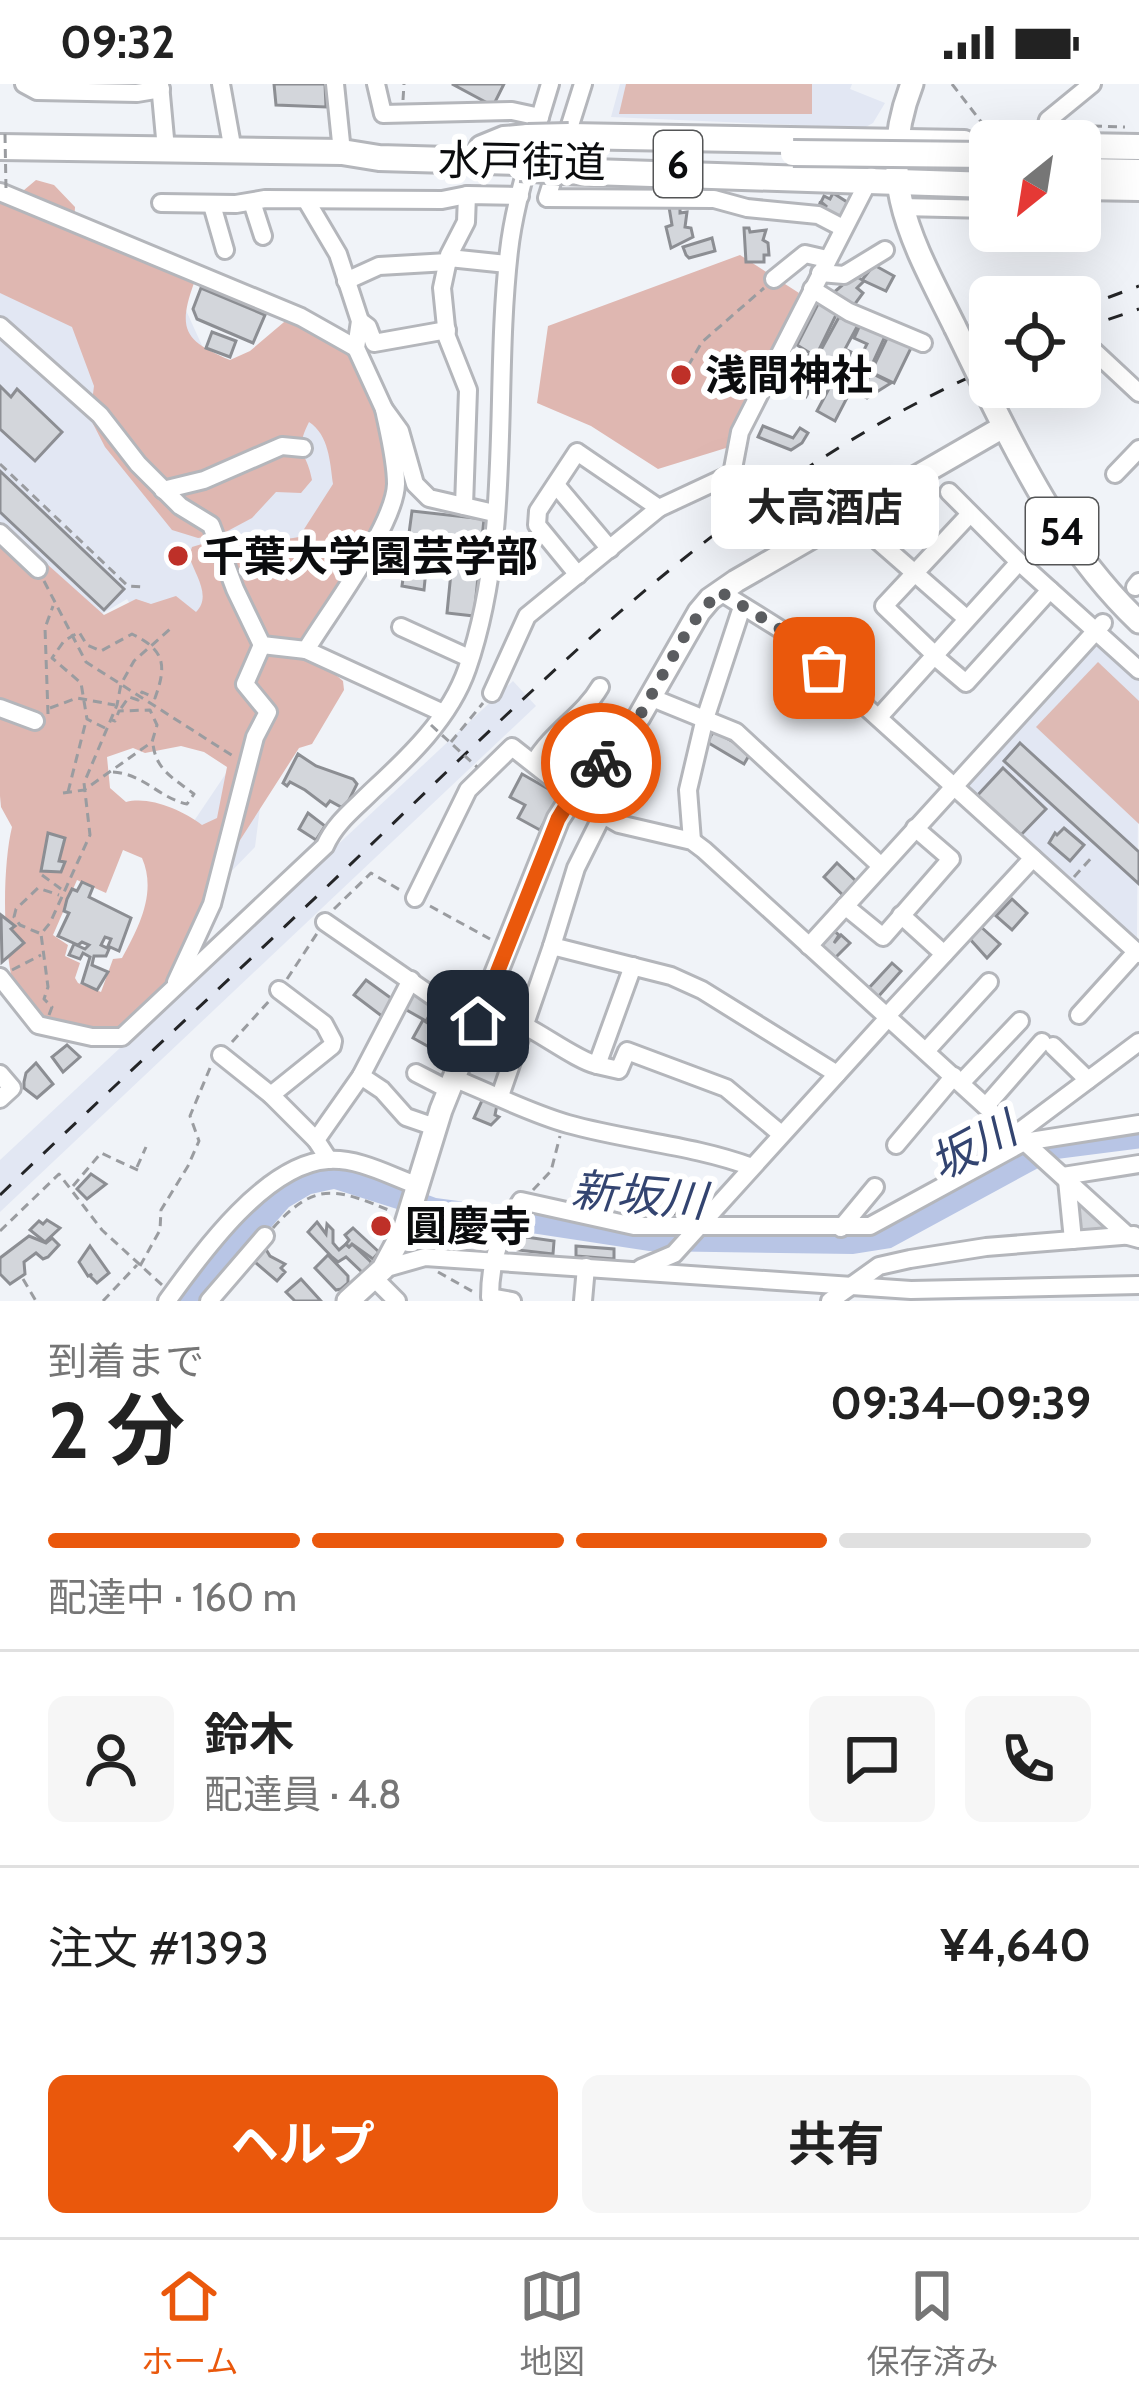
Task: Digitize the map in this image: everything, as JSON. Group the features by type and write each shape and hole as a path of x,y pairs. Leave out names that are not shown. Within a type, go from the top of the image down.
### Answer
{"highway":[{"name":"水戸街道","path":"2,141 232,151 342,152 381,147 482,154 504,139 527,146"},
{"path":"527,146 564,155 896,141 969,143"},
{"path":"527,146 564,155 868,181 898,195 969,187"},
{"path":"1101,146 1139,146"},
{"name":"水戸街道","path":"564,155 969,168"},
{"name":"水戸街道","path":"794,159 969,155"},
{"path":"1101,156 1139,157"},
{"path":"1101,171 1139,172"},
{"path":"1101,188 1139,188"}],"main road":[{"path":"347,1301 378,1273 406,1218 451,1084 558,819 572,796 631,729 690,626 719,591 1004,427 911,239 898,195 896,141 912,84"},
{"name":"54","path":"1004,427 1078,554 1139,622"}],"street":[{"path":"24,84 37,91 137,93 160,87 166,149"},
{"path":"221,84 232,151"},
{"path":"334,84 342,152"},
{"path":"376,84 383,114 512,112 527,146"},
{"path":"0,977 32,1022 112,1039 122,1037 325,846 332,829 412,754 461,682 489,568 507,264 527,146 550,84"},
{"path":"583,84 548,198 715,200 818,215 843,228"},
{"path":"1056,120 1092,84"},
{"path":"492,693 514,654 527,616 659,508 732,480 740,432 868,181 896,141"},
{"path":"3,190 301,316 356,349"},
{"path":"898,195 969,205"},
{"path":"464,506 468,390 447,329 442,288 448,260 466,222 466,196"},
{"path":"161,203 520,196"},
{"path":"306,200 338,254 360,321 356,349 384,410 400,431 415,484 429,498 494,513"},
{"path":"252,202 262,236"},
{"path":"212,205 225,250"},
{"path":"820,274 844,275 885,250"},
{"path":"774,279 805,254 849,312 923,343"},
{"path":"346,281 379,266 448,260 507,264"},
{"path":"360,321 374,343 447,329"},
{"path":"0,326 100,415 180,506 211,525 262,645 245,684 268,712 247,764 212,904 175,988"},
{"path":"1101,358 1139,393"},
{"path":"306,650 392,504 395,478 384,410"},
{"path":"164,490 204,481 282,446 303,448"},
{"path":"1114,474 1139,448"},
{"path":"578,575 537,525 538,511 577,452 659,508"},
{"path":"556,485 610,549"},
{"path":"949,492 1019,562 1100,627 1139,670"},
{"path":"969,515 884,606 934,655 966,683 1051,590"},
{"path":"0,533 38,568"},
{"path":"877,540 966,618"},
{"path":"879,717 1019,562"},
{"path":"719,591 780,629 1138,953 1079,1015"},
{"path":"692,842 688,790 704,722 742,608"},
{"path":"400,627 469,658"},
{"path":"809,946 1100,627"},
{"path":"262,645 306,650 436,719"},
{"path":"534,763 546,742 590,704 600,687"},
{"path":"650,697 736,733 881,866"},
{"path":"0,708 44,716"},
{"path":"415,898 469,790 512,747 602,816 692,842 1135,1236"},
{"path":"500,1096 576,868 602,816"},
{"path":"845,906 883,937 951,859 915,828"},
{"path":"635,1270 674,1254 1033,858"},
{"path":"901,915 944,953"},
{"path":"325,922 478,1021"},
{"path":"552,946 633,966 702,990 837,1074"},
{"path":"597,1065 633,966"},
{"path":"316,1140 361,1076 411,980"},
{"path":"926,1051 989,982"},
{"path":"271,1095 333,1041 324,1024 279,990"},
{"path":"896,1144 1020,1021"},
{"path":"525,1026 585,1062 620,1070 627,1052 707,1081 739,1096 781,1134"},
{"path":"512,1301 490,1298 492,1261 500,1232 521,1201 634,1226 841,1228 886,1221 1020,1138 1139,1042"},
{"path":"986,1106 1047,1044 1088,1080"},
{"path":"220,1055 271,1095 316,1140 329,1160"},
{"path":"416,1072 500,1096 563,1123 707,1151 752,1167"},
{"path":"0,1074 12,1088 0,1099"},
{"path":"361,1076 382,1090 406,1117 435,1127"},
{"path":"1020,1138 1139,1124"},
{"path":"170,1298 230,1223 269,1185 298,1169 329,1160 372,1167 418,1188"},
{"path":"1062,1175 1139,1164"},
{"path":"1062,1175 1073,1240"},
{"path":"841,1228 875,1187"},
{"path":"406,1218 428,1262"},
{"path":"209,1301 265,1236"},
{"path":"830,1301 879,1266 910,1259 986,1247 1135,1236"},
{"path":"397,1301 378,1273 428,1262 492,1261 993,1291 1139,1285"},
{"path":"583,1301 586,1267"},
{"path":"780,1280 790,1301"}],"path":[{"path":"952,84 980,120"},
{"path":"1101,127 1139,128"},
{"path":"2,141 3,190"},
{"path":"688,366 702,342 774,279"},
{"path":"0,464 128,586 142,587"},
{"path":"38,568 86,662 247,764"},
{"path":"44,716 45,628 54,605"},
{"path":"118,708 121,684 134,661 170,629"},
{"path":"41,934 49,927 90,836 84,790 106,729 129,697 138,700 142,692 155,698 162,679 162,662 152,645 131,634 101,651 87,645 79,632 72,636 52,658 81,683 86,719 66,793 84,790 152,742"},
{"path":"451,742 492,693"},
{"path":"44,716 62,700 82,698 150,710 157,725 152,742 156,761 176,783 191,791 192,801 175,801 141,778 111,772"},
{"path":"86,719 106,729"},
{"path":"436,719 477,767"},
{"path":"1065,887 1093,856"},
{"path":"103,1301 139,1264 160,1229 161,1210 199,1141 190,1116 204,1079 279,990 325,922 371,873 507,948"},
{"path":"42,875 62,893"},
{"path":"41,934 20,926 16,909 38,888 62,893"},
{"path":"41,934 48,987 44,999 52,1007 45,1025"},
{"path":"0,977 43,954"},
{"path":"521,1201 551,1171 563,1123"},
{"path":"136,1168 146,1148"},
{"path":"72,1187 101,1153 142,1172"},
{"path":"0,1231 59,1174 103,1230 170,1298"},
{"path":"265,1236 304,1199 334,1191 406,1218 479,1223 500,1232"},
{"path":"428,1262 490,1298"},
{"path":"23,1280 36,1301"}],"shaded area":[{"path":"620,84 852,84 850,89 885,103 873,123 864,128 611,117"},
{"path":"626,84 812,84 812,114 619,114"},
{"name":"千葉大学園芸学部","path":"36,180 54,185 75,207 74,225 190,276 194,283 186,312 189,332 203,347 230,360 250,351 290,317 355,354 386,429 395,500 316,647 316,658 343,681 344,690 312,744 299,748 235,848 173,987 105,1044 40,1034 27,1020 10,971 5,908 12,827 0,796 0,522 104,615 136,599 151,604 176,596 196,612 202,592 189,556 192,547 299,537 333,484 325,442 309,422 302,447 312,480 301,493 276,492 252,518 222,534 198,538 172,530 105,447 90,418 94,386 72,327 0,293 0,197 11,201","holes":["181,746 204,752 227,767 217,818 202,825 166,806 126,802 110,788 107,757 133,748 145,753","123,850 142,858 147,896 134,934 122,958 113,959 101,992 78,983 80,963 65,956 68,945 53,935 77,880 106,893"]},
{"name":"千葉大学園芸学部","path":"0,200 180,297 204,350 382,434 307,636 338,674 261,800 255,847 222,881 165,864 231,766 127,599 61,638 0,571"},
{"path":"740,255 799,293 726,448 658,469 591,426 537,403 548,326"},
{"path":"1100,642 1139,678 1137,940 965,786"},
{"path":"1098,662 1139,701 1139,824 1036,727"},
{"path":"513,681 536,706 0,1212 0,1160"}],"water":[{"path":"1021,1149 1053,1160 891,1248 853,1254 649,1251 492,1227 484,1221 419,1216 334,1189 311,1194 289,1207 206,1301 175,1301 231,1228 283,1182 313,1169 350,1166 436,1198 590,1219 887,1226"}],"building":[{"path":"274,84 325,84 326,107 276,105"},
{"path":"452,84 504,84 493,106"},
{"path":"833,193 847,202 842,220 818,209 820,203 827,207 821,202"},
{"path":"680,206 680,213 687,212 685,227 691,228 693,237 671,248 666,227 672,225 669,207"},
{"path":"744,228 766,230 763,240 769,255 764,255 764,262 746,262"},
{"path":"712,238 715,251 686,255 683,247"},
{"path":"874,265 894,276 886,291 862,280"},
{"path":"854,275 864,281 857,288 863,293 852,308 832,294"},
{"path":"201,288 265,315 253,343 197,319 193,309"},
{"path":"819,302 838,311 814,360 797,345"},
{"path":"839,317 858,325 845,349 851,352 840,374 816,359"},
{"path":"860,325 886,334 864,382 847,373 851,366 855,368 867,344 854,338"},
{"path":"212,332 236,341 230,357 206,348"},
{"path":"889,334 912,346 894,383 871,372"},
{"path":"799,362 819,373 807,395 789,381"},
{"path":"871,373 891,383 867,398 846,387 852,377 865,384"},
{"path":"833,381 851,390 835,421 817,411"},
{"path":"0,386 11,397 17,389 62,432 35,461 0,429"},
{"path":"763,426 793,438 800,428 808,433 791,450 758,437"},
{"path":"0,471 124,589 104,610 0,512"},
{"path":"412,511 484,519 474,616 447,613 454,542 429,539 424,590 402,586"},
{"path":"832,630 846,643 829,660 818,644"},
{"path":"714,731 751,752 744,764 707,742"},
{"path":"1020,743 1139,852 1139,884 1004,761"},
{"path":"298,754 353,779 357,784 347,804 341,807 330,801 326,806 305,790 283,783"},
{"path":"1003,768 1046,809 1019,837 976,797"},
{"path":"522,774 559,795 540,830 518,818 525,805 510,797"},
{"path":"308,813 325,826 316,840 299,829"},
{"path":"1064,828 1084,845 1070,861 1049,843"},
{"path":"48,833 65,838 61,872 41,871"},
{"path":"837,863 858,883 845,897 824,877"},
{"path":"82,882 93,887 89,897 131,918 119,951 108,946 111,939 105,937 101,945 109,949 106,956 94,956 92,965 108,972 97,990 82,983 90,957 69,955 74,944 85,949 89,945 58,936 69,913 64,911 67,899"},
{"path":"1012,899 1027,913 1012,930 996,916"},
{"path":"1,915 15,926 11,929 24,943 2,962"},
{"path":"980,926 1000,944 987,958 969,938"},
{"path":"833,930 839,935 834,943 841,935 850,943 835,958 820,945"},
{"path":"892,963 901,971 877,998 868,989"},
{"path":"366,980 395,1001 383,1017 354,995"},
{"path":"412,992 435,1006 426,1021 403,1008"},
{"path":"423,1020 441,1032 431,1048 413,1038"},
{"path":"67,1045 80,1057 63,1072 52,1057"},
{"path":"36,1063 53,1084 37,1098 24,1088 26,1073"},
{"path":"485,1094 498,1100 495,1115 499,1117 491,1125 474,1118"},
{"path":"586,1169 605,1175 599,1192 580,1186"},
{"path":"91,1174 106,1184 87,1199 77,1189"},
{"path":"634,1178 659,1186 655,1201 630,1194"},
{"path":"681,1187 693,1192 689,1220 675,1217"},
{"path":"1075,1197 1106,1224 1102,1230 1078,1231"},
{"path":"47,1220 60,1228 45,1242 30,1230"},
{"path":"317,1222 326,1234 327,1224 333,1230 333,1243 339,1250 352,1244 370,1266 363,1273 346,1257 338,1262 308,1232"},
{"path":"420,1222 450,1227 447,1247 432,1245 418,1226"},
{"path":"452,1226 494,1234 492,1249 450,1244"},
{"path":"353,1228 379,1252 373,1259 346,1244 345,1235"},
{"path":"29,1236 46,1243 52,1238 59,1245 48,1257 36,1253 24,1262 25,1274 10,1284 0,1274 0,1258"},
{"path":"519,1236 554,1241 553,1254 518,1250"},
{"path":"262,1243 270,1256 285,1264 277,1281 249,1257"},
{"path":"90,1246 109,1273 97,1283 79,1262"},
{"path":"576,1246 614,1249 614,1259 576,1256"},
{"path":"328,1255 348,1276 341,1289 336,1290 315,1268"},
{"path":"301,1279 321,1301 295,1301 286,1292"}],"waterway":[{"name":"坂川","path":"1022,1159 1036,1151 1139,1138"}],"railway":[{"path":"1101,300 1139,286"},
{"path":"1101,322 1139,309"},
{"path":"0,1195 518,704 664,575 819,460 969,378"}],"way so far":[{"path":"601,763 639,717 690,626 719,591 780,629 824,668"}],"place":[{"name":"浅間神社","path":"681,375"},
{"name":"千葉大学園芸学部","path":"178,556"},
{"name":"大高酒店","path":"824,668"},
{"name":"圓慶寺","path":"381,1226"}],"route":[{"path":"478,1021 558,819 601,763"}],"water label":[{"name":"新坂川","path":"639,1195"}]}
